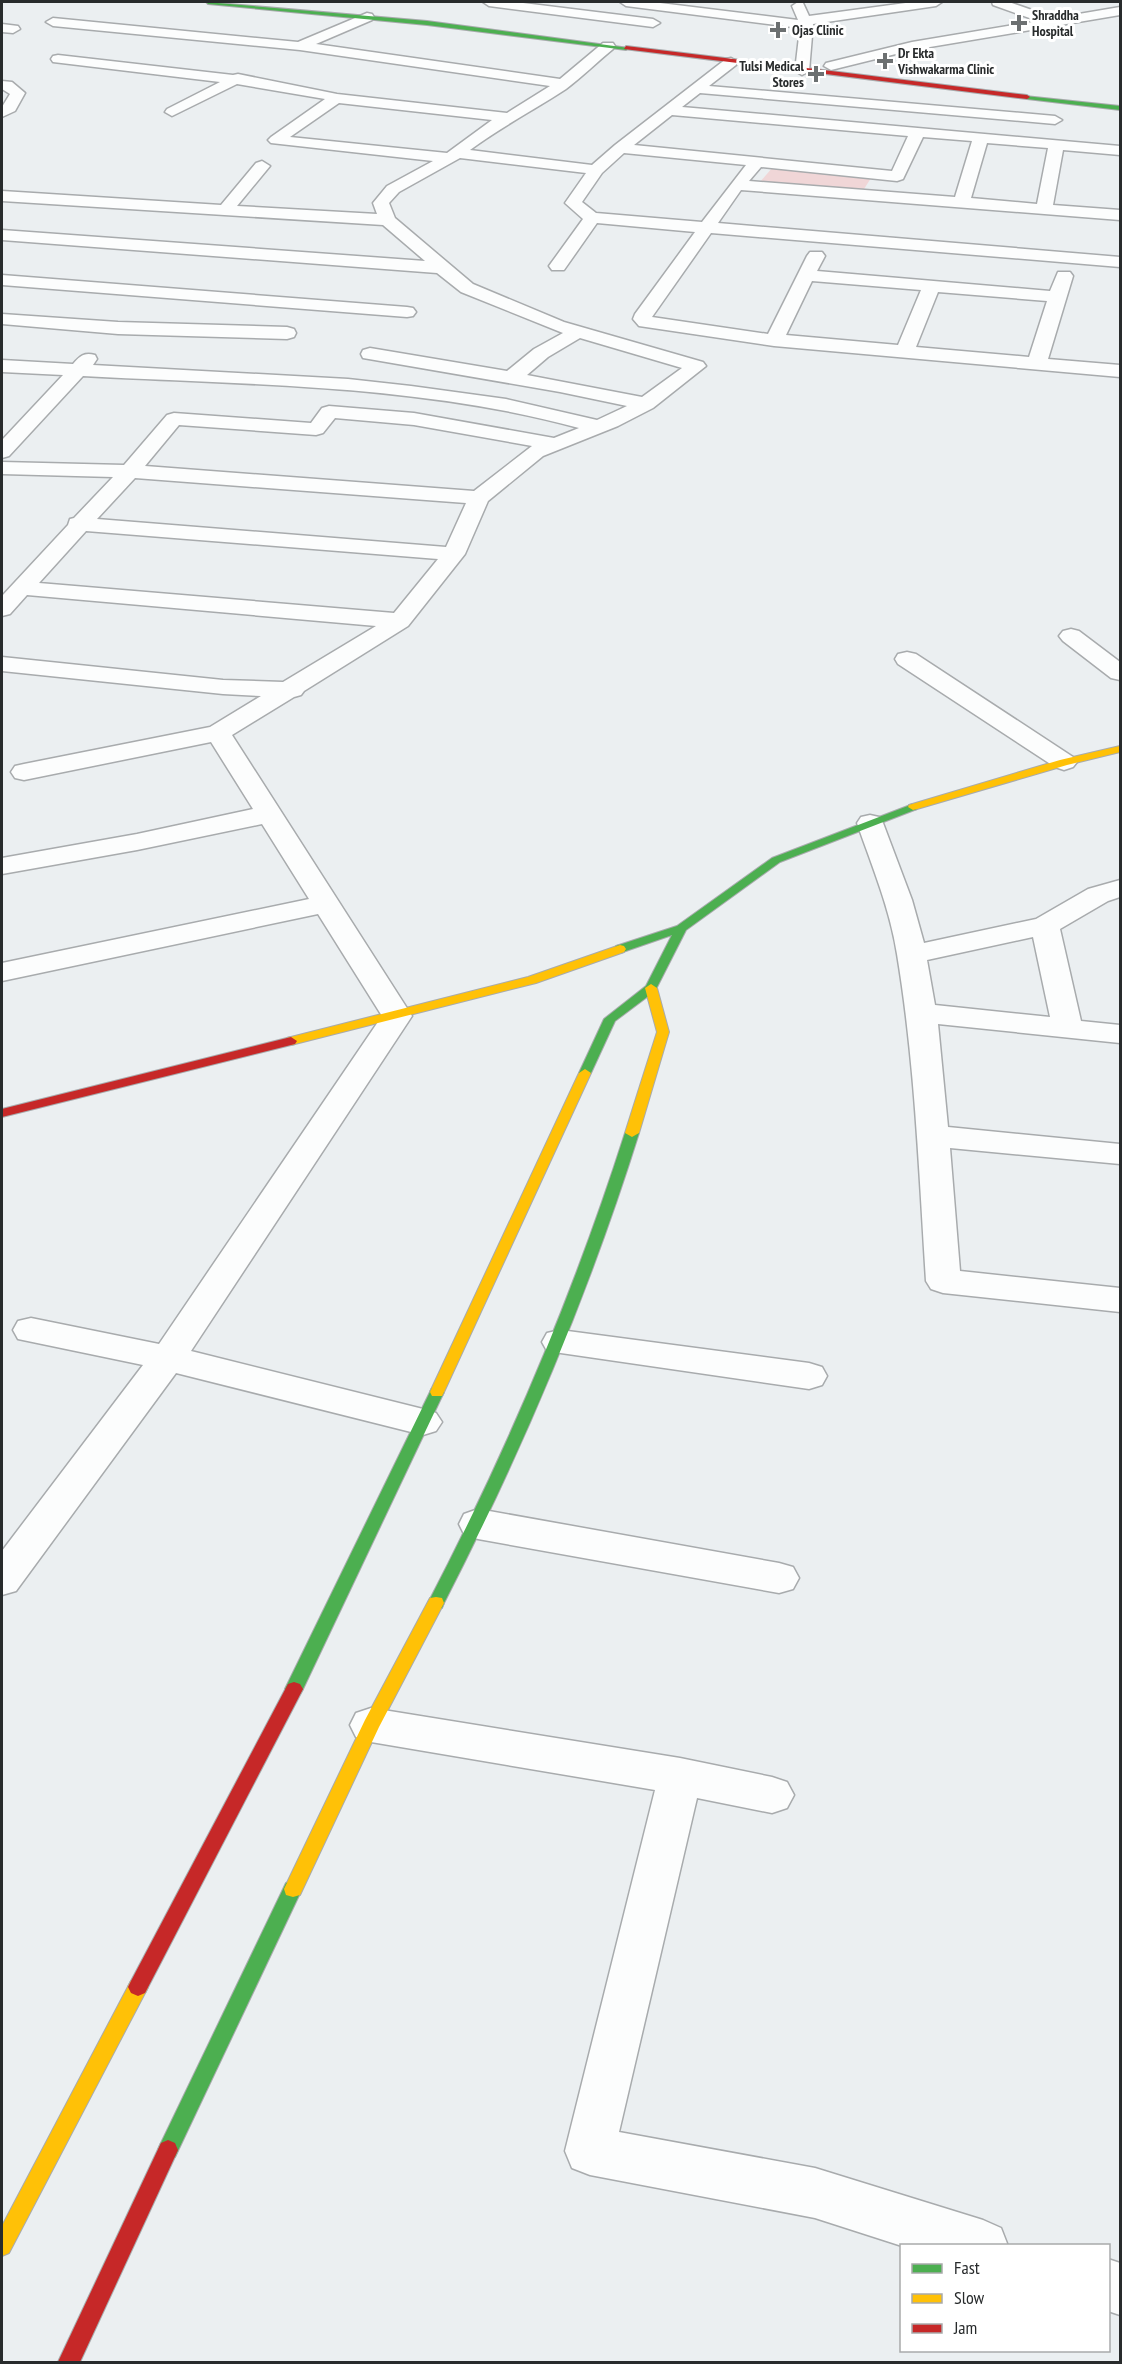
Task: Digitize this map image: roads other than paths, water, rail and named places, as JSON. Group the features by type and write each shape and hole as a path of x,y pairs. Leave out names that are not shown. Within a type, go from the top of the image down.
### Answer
{"street":[{"path":"208,2 245,3 526,32 608,46 731,62 803,67 831,66 1072,99 1120,108"},
{"path":"278,2 803,67 914,84 1072,99 1120,100"},
{"path":"489,2 658,23"},
{"path":"526,32 584,2"},
{"path":"626,2 806,23 936,2"},
{"path":"796,2 806,23 803,67"},
{"path":"998,2 1053,22"},
{"path":"831,66 912,46 1120,11"},
{"path":"1099,15 1120,21"},
{"path":"281,56 367,16"},
{"path":"53,22 300,46 563,84"},
{"path":"24,772 218,733 292,690 400,621 454,554 479,498 536,452 599,427 646,404 696,366 578,332 467,288 388,220 381,203 393,189 453,156 495,124 510,118 563,84 608,46"},
{"path":"58,59 217,77 311,91 336,98 510,118"},
{"path":"731,62 620,148 596,170 573,203 592,218 1120,262"},
{"path":"172,112 252,71"},
{"path":"887,130 914,84"},
{"path":"2,85 7,85 18,93 10,108 2,113"},
{"path":"699,89 1061,121 1072,99"},
{"path":"336,98 276,140 596,170"},
{"path":"670,110 1120,150"},
{"path":"891,196 897,176 917,133"},
{"path":"962,202 981,138"},
{"path":"1044,208 1057,144"},
{"path":"620,148 897,176"},
{"path":"758,161 737,184 642,319 654,324 774,340 1120,371"},
{"path":"226,209 262,166"},
{"path":"737,184 1120,214"},
{"path":"2,196 388,220"},
{"path":"558,266 592,218"},
{"path":"2,236 442,268"},
{"path":"774,340 825,237"},
{"path":"1037,363 1070,257"},
{"path":"430,285 442,268"},
{"path":"807,275 1057,297"},
{"path":"2,280 230,297 413,306 401,323 401,345"},
{"path":"905,351 932,286"},
{"path":"2,452 77,370 155,292"},
{"path":"204,331 230,297"},
{"path":"2,319 118,328 287,333"},
{"path":"511,378 541,353 578,332"},
{"path":"370,354 401,345 511,378 646,404"},
{"path":"2,366 403,390 516,408 574,419 599,427"},
{"path":"2,609 78,524 130,471 174,419 316,429 329,412 362,412 423,420 554,444"},
{"path":"2,468 130,471 479,498"},
{"path":"78,524 454,554"},
{"path":"20,588 400,621"},
{"path":"1071,636 1120,673"},
{"path":"907,658 1064,762"},
{"path":"2,664 223,687 292,690"},
{"path":"218,733 324,904 397,1016"},
{"path":"2,1113 397,1016 532,980 681,927 776,860 895,813 1064,762 1120,749"},
{"path":"2,866 136,842 269,814"},
{"path":"870,823 898,900 912,954 922,1013 944,1281 1120,1299"},
{"path":"912,954 1045,926 1098,895 1120,888"},
{"path":"2,972 324,904"},
{"path":"1045,926 1067,1028"},
{"path":"2,2246 293,1691 423,1422 610,1019 651,988 681,927"},
{"path":"69,2362 186,2111 371,1725 478,1524 560,1342 617,1183 663,1032 651,988"},
{"path":"922,1013 1120,1034"},
{"path":"2,1580 168,1358 397,1016"},
{"path":"933,1136 1120,1154"},
{"path":"31,1330 168,1358 423,1422"},
{"path":"560,1342 809,1376"},
{"path":"478,1524 779,1578"},
{"path":"371,1725 680,1776 771,1796"},
{"path":"680,1776 590,2151 815,2193 977,2244"}],"place":[{"name":"Shraddha Hospital","path":"1019,23"},
{"name":"Ojas Clinic","path":"778,30"},
{"name":"Dr Ekta Vishwakarma Clinic","path":"885,61"},
{"name":"Tulsi Medical Stores","path":"816,74"}]}
